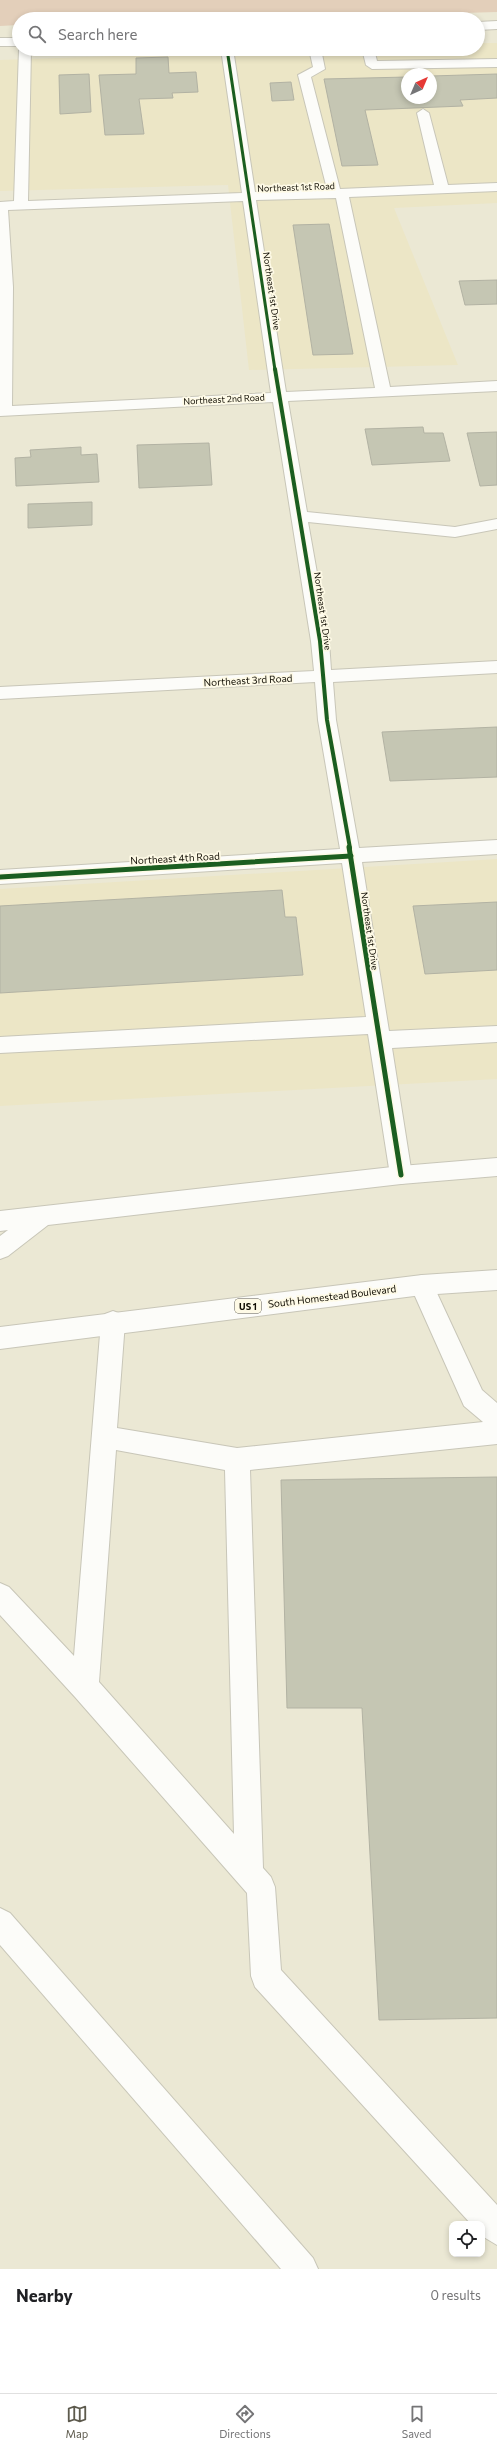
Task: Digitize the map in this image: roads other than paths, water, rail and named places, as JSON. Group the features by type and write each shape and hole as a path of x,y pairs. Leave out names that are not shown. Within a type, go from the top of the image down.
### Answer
{"main road":[{"path":"494,25 496,40"},
{"path":"0,42 12,42"},
{"path":"21,205 25,56"},
{"name":"Northeast 1st Drive","path":"228,56 279,395 300,516 323,676 327,720 351,856 401,1175"},
{"path":"316,56 319,68 304,75 338,194 383,391"},
{"path":"370,56 372,66 497,62"},
{"path":"424,113 442,189"},
{"name":"Northeast 1st Road","path":"1,206 497,187"},
{"path":"1,206 6,287 2,411"},
{"name":"Northeast 2nd Road","path":"2,411 279,395 497,386"},
{"path":"300,516 455,532 497,524"},
{"name":"Northeast 3rd Road","path":"0,693 497,667"},
{"name":"Northeast 4th Road","path":"0,877 497,847"},
{"path":"0,1045 378,1032 497,1034"},
{"path":"0,1221 401,1175 497,1167"},
{"path":"0,1249 43,1216"},
{"name":"South Homestead Boulevard","path":"0,1338 113,1322 422,1285 497,1280"},
{"path":"422,1285 473,1398 497,1418"},
{"path":"85,1687 113,1322"},
{"path":"105,1437 237,1460 497,1432"},
{"path":"237,1460 249,1875"},
{"path":"0,1596 85,1687 261,1887 266,1976 497,2229"},
{"path":"0,1923 302,2269"}]}
